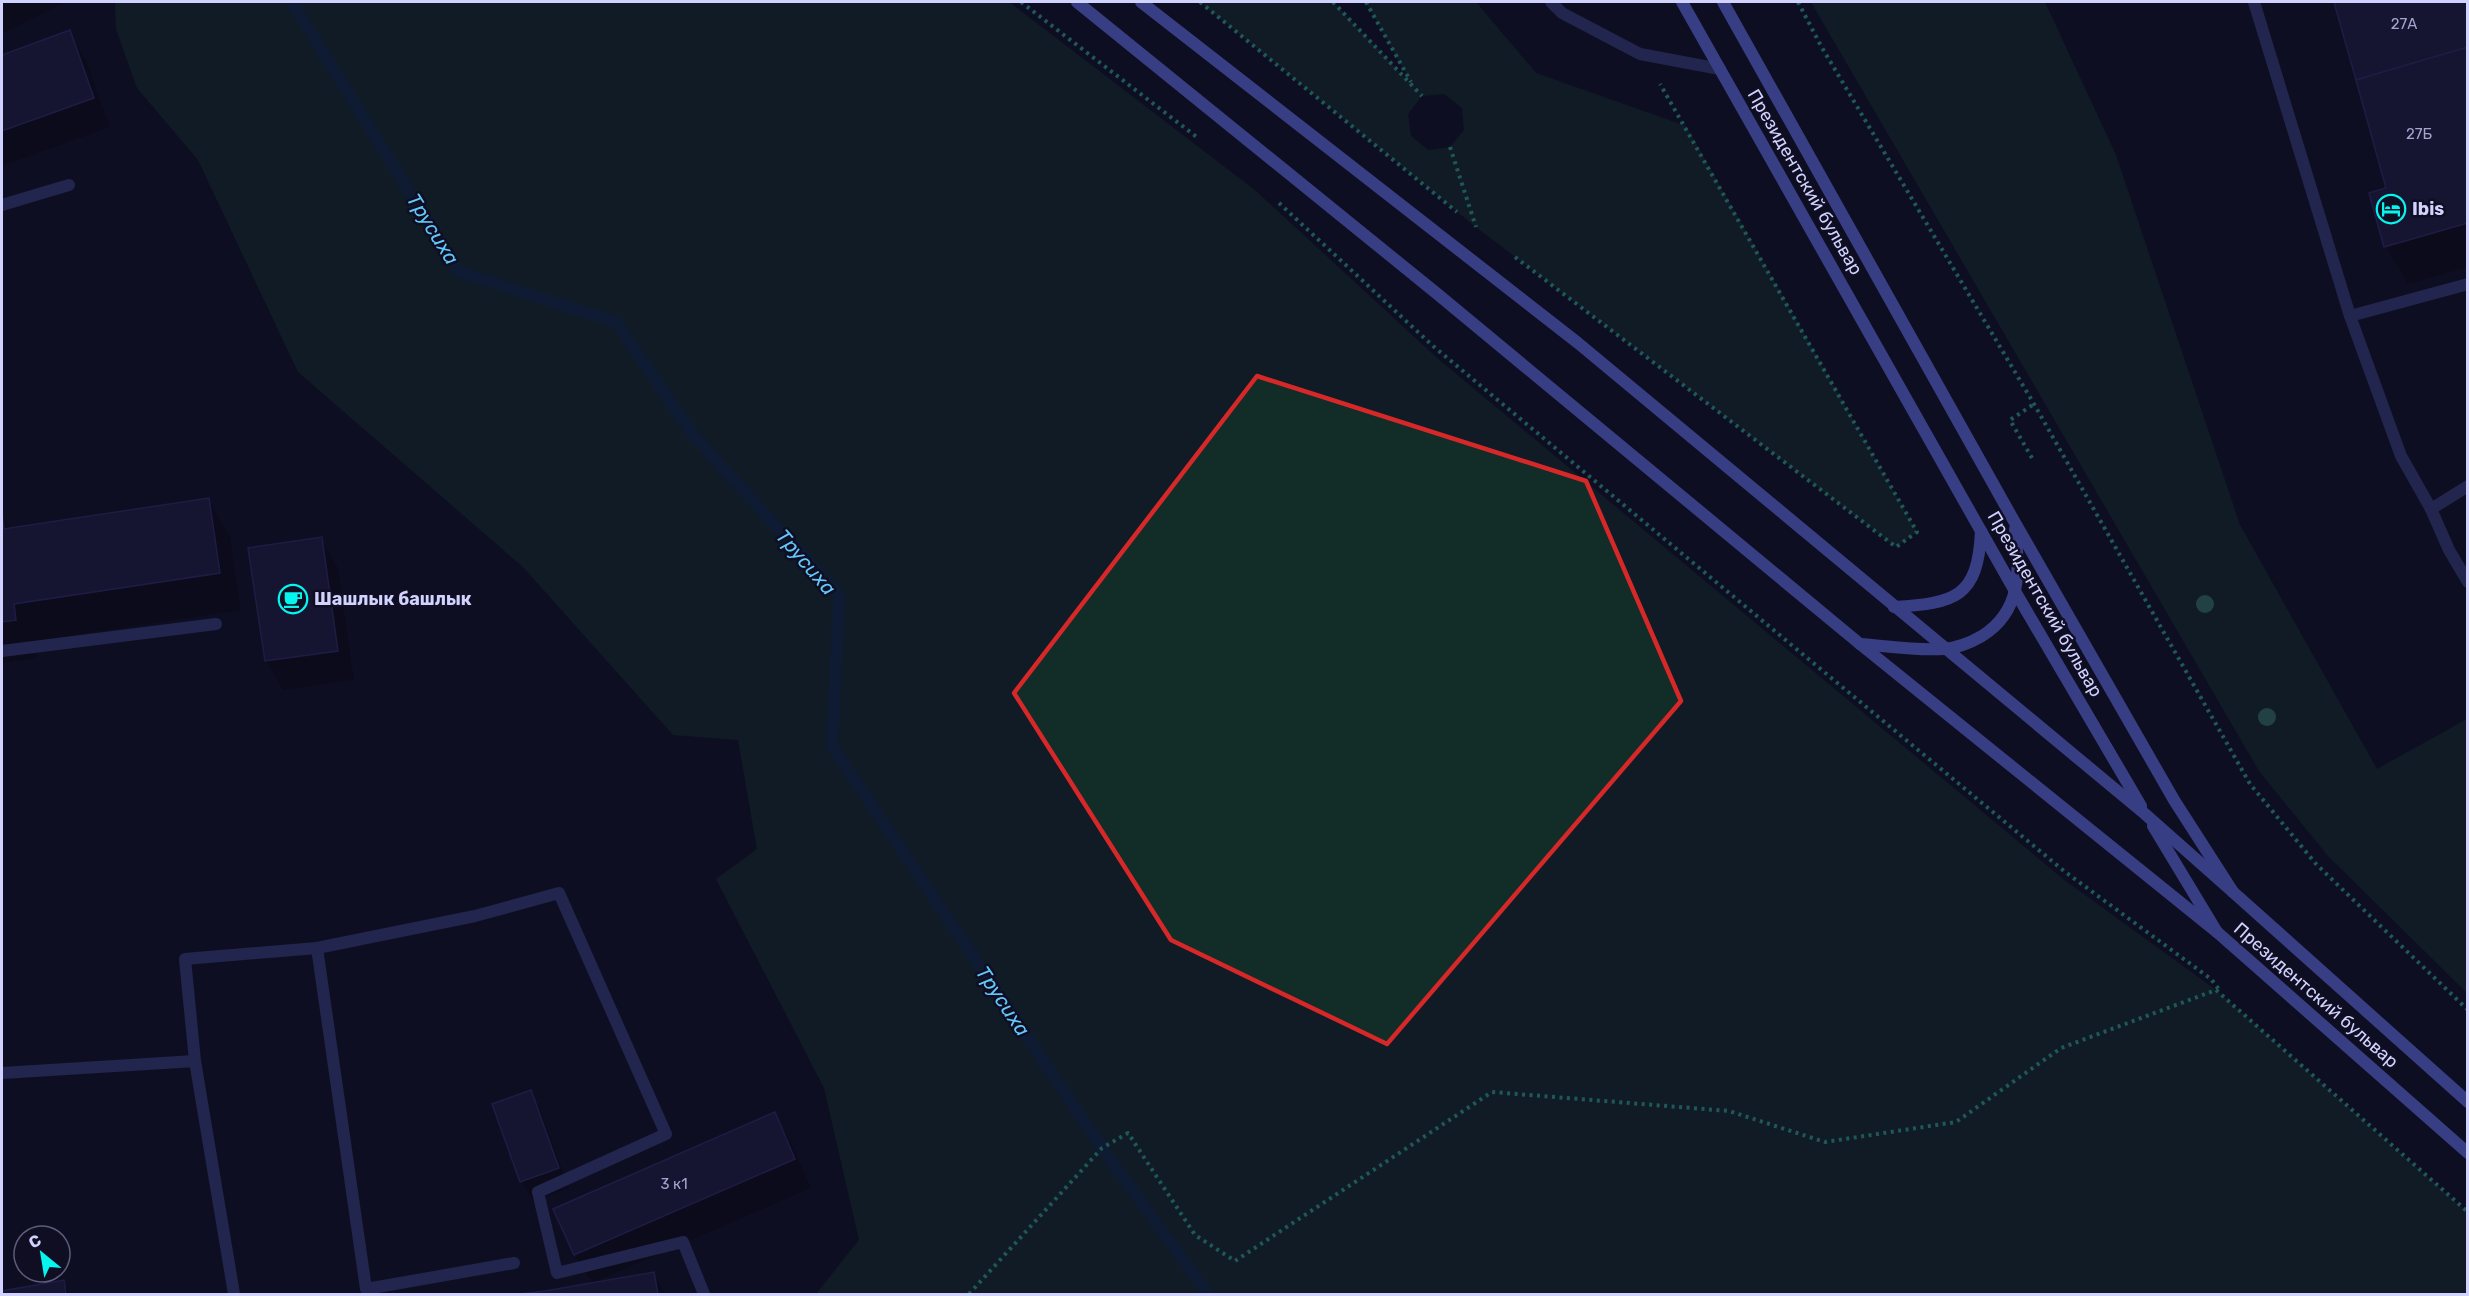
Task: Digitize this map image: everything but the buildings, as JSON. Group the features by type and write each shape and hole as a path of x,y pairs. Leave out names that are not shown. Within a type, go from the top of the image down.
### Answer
{"main road":[{"path":"1077,2 1435,292 1860,645 2217,932"},
{"path":"1141,2 1578,343 1894,608 2145,814 2234,892"},
{"name":"Президентский бульвар","path":"1682,2 2016,592 2145,814 2217,932 2468,1153"},
{"name":"Президентский бульвар","path":"1723,2 2014,521 2174,800 2234,892 2468,1102"},
{"path":"1860,645 1944,649 1970,643 1992,629 2007,614 2016,592 2019,567 2014,521"},
{"path":"1894,608 1928,605 1950,599 1968,586 1979,562 1981,530"}],"street":[{"path":"1551,2 1562,13 1640,54 1720,69"},
{"path":"2254,2 2350,316 2401,456 2468,582"},
{"path":"2,205 69,185"},
{"path":"2350,316 2468,284"},
{"path":"2431,509 2468,486"},
{"path":"2,651 216,624"},
{"path":"234,1294 195,1061 185,959 317,948 475,915 559,893 666,1134 538,1192 557,1273 683,1242 704,1294"},
{"path":"317,948 366,1289 514,1263"},
{"path":"2,1073 195,1061"}],"path":[{"path":"1021,2 1204,142"},
{"path":"1200,2 1458,212"},
{"path":"1333,2 1422,96"},
{"path":"1366,2 1414,88"},
{"path":"1798,2 1827,56 2034,405 2250,784 2316,864 2468,1010"},
{"path":"1515,256 1896,547 1917,532 1674,107"},
{"path":"1450,147 1476,227"},
{"path":"1277,201 1433,346 2064,871 2211,979 2224,996"},
{"path":"1467,220 1486,235"},
{"path":"2032,458 2010,420 2034,405"},
{"path":"969,1294 1102,1148 1128,1133 1196,1235 1235,1261 1492,1092 1729,1111 1825,1142 1956,1122 2061,1047 2216,990 2468,1212"}],"highlighted area":[{"path":"1257,376 1586,481 1681,701 1387,1044 1171,940 1014,693"}],"green space":[{"path":"115,2 1009,2 1256,191 1436,357 2063,879 2216,990 2467,1212 2467,1294 816,1294 859,1240 824,1088 716,879 757,849 738,740 673,735 523,567 298,372 198,160 137,88 116,29"},
{"path":"1200,2 1333,2 1412,85 1366,2 1476,2 1536,73 1686,126 1917,532 1896,547 1476,227","holes":["1444,94 1462,108 1464,130 1450,147 1428,150 1411,136 1408,114 1422,96"]},
{"path":"1811,2 2045,2 2116,155 2240,525 2377,769 2467,719 2467,993 2328,856 2259,771"}],"waterway":[{"name":"Трусиха","path":"292,2 459,272 616,322 693,435 839,595 832,746 1102,1148 1208,1294"}],"place":[{"name":"Ibis","path":"2391,209"},
{"name":"Шашлык башлык","path":"293,599"}]}
